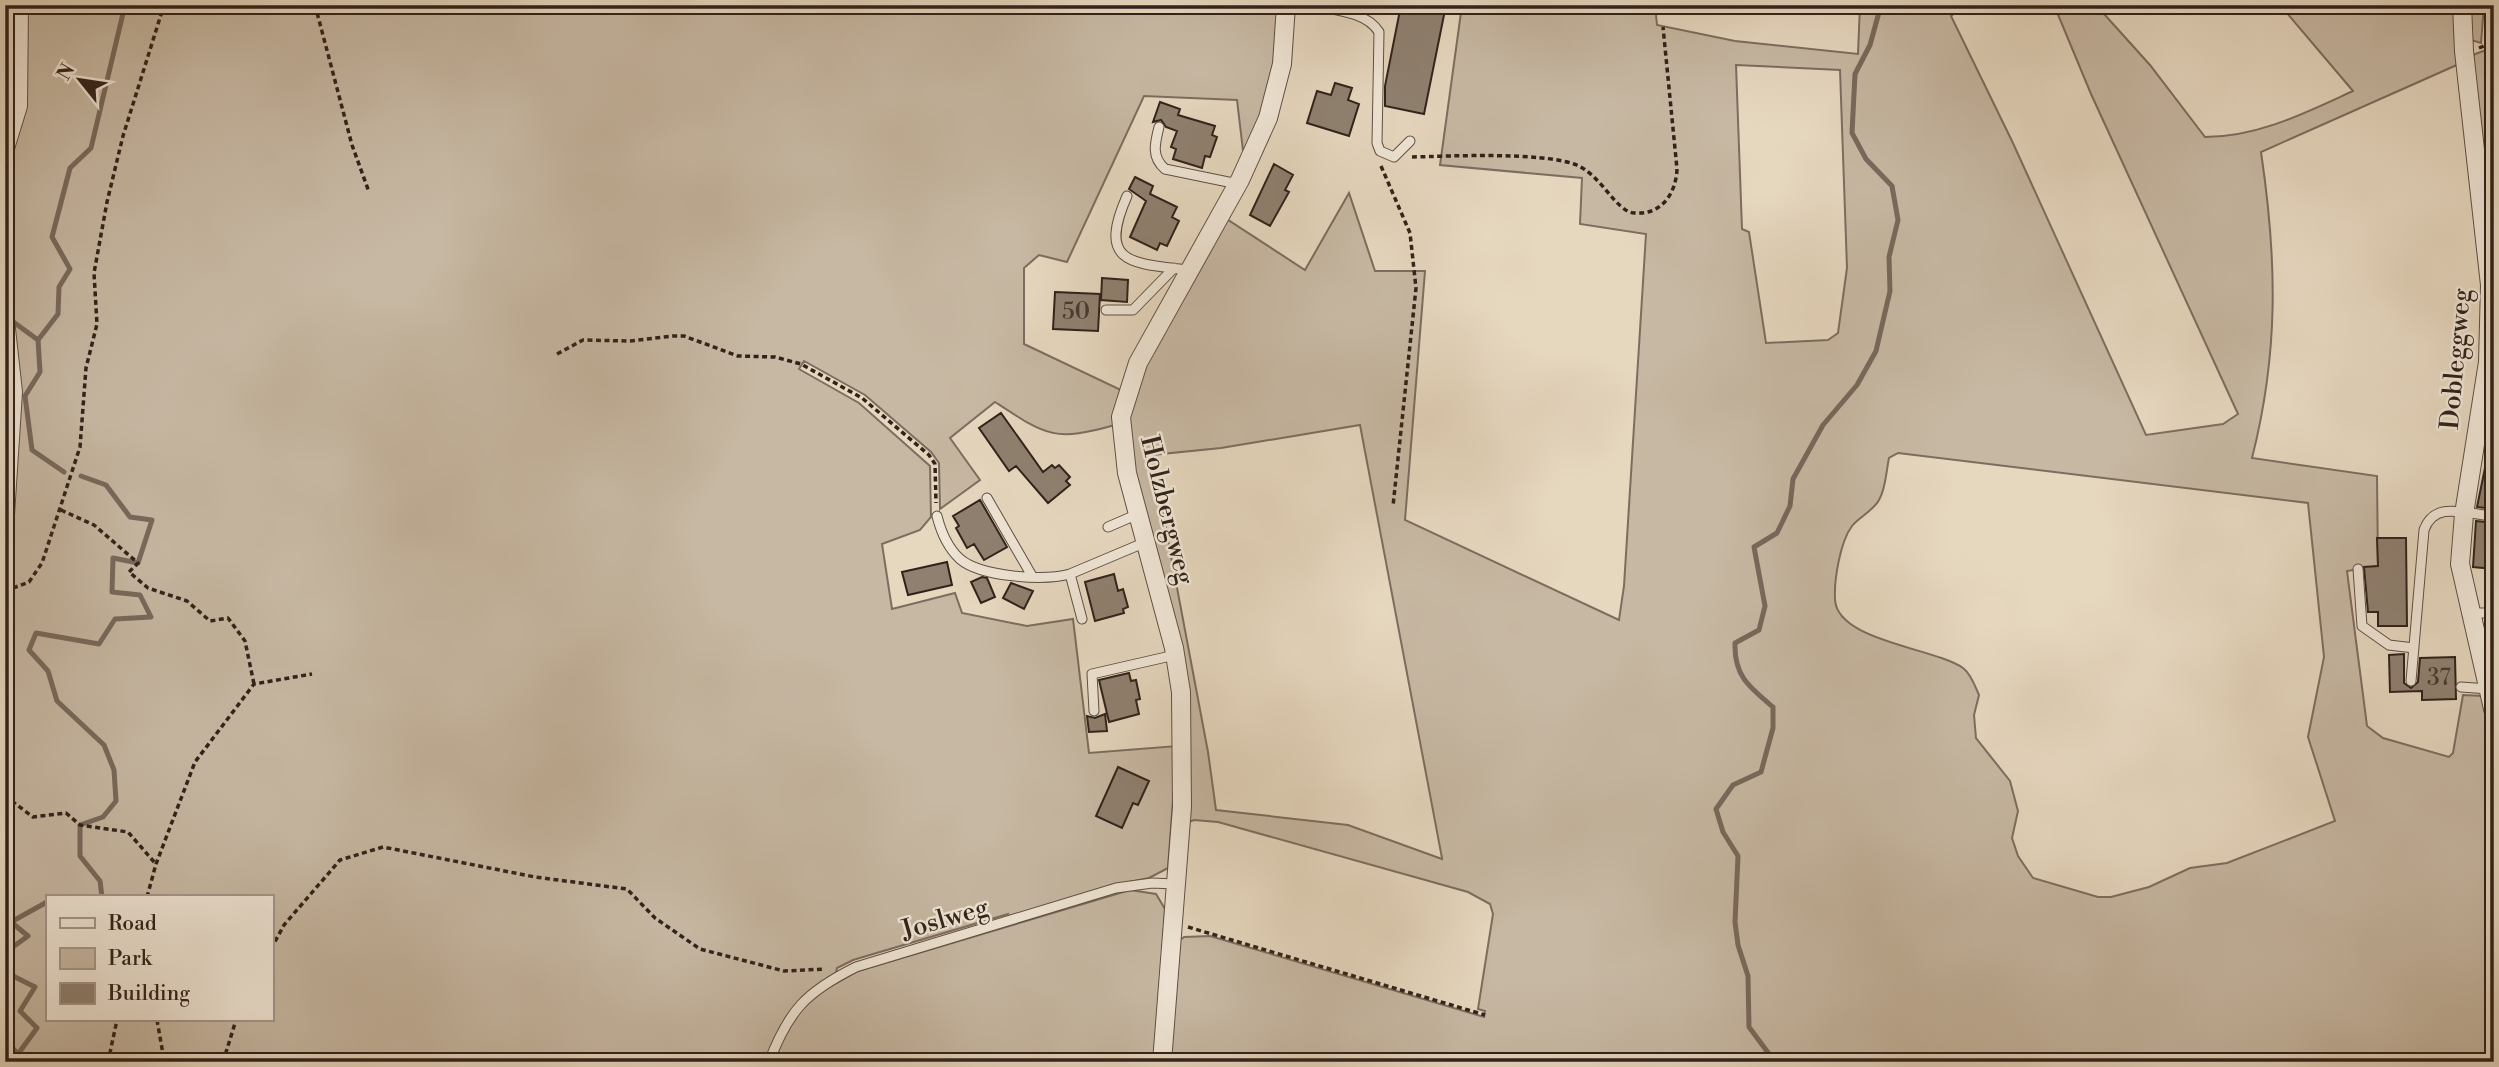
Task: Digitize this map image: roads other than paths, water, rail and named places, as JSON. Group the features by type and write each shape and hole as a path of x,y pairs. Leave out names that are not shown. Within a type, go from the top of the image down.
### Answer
{"street":[{"path":"5,148 18,106 19,5"},
{"name":"Holzbergweg","path":"1162,1062 1182,807 1183,731 1175,654 1123,455 1122,408 1138,363 1181,269 1238,184 1274,101 1282,64 1286,5"},
{"name":"Dobleggweg","path":"2462,5 2465,62 2490,285 2484,418 2464,514 2460,565 2469,613 2491,689 2494,713"},
{"path":"5,515 13,392 6,322"}],"lane":[{"path":"1311,5 1366,18 1379,32 1377,143 1380,151 1394,157 1410,141"},
{"path":"1159,127 1155,150 1161,167 1238,184"},
{"path":"1127,196 1115,228 1120,251 1134,262 1181,269"},
{"path":"1106,310 1133,310 1181,269"},
{"path":"987,498 1032,576"},
{"path":"2411,681 2424,530 2432,514 2437,511 2494,516"},
{"path":"1108,527 1138,514"},
{"path":"937,516 947,542 967,564 987,571 1032,576 1070,574 1146,542"},
{"path":"2358,569 2362,626 2389,645 2414,648"},
{"path":"1070,574 1082,619"},
{"path":"2469,613 2491,613"},
{"path":"1094,711 1092,674 1175,654"},
{"path":"2461,687 2491,689"},
{"name":"Joslweg","path":"769,1062 783,1027 800,1004 819,987 856,967 1116,888 1152,883 1174,884"}],"waterway":[{"path":"38,340 58,314 59,287 70,269 52,237 70,168 91,148 125,5"},
{"path":"1775,1062 1749,1027 1748,976 1738,945 1735,922 1738,856 1723,832 1716,809 1733,785 1761,772 1773,728 1773,707 1745,680 1735,654 1735,643 1759,630 1765,606 1754,547 1777,533 1790,506 1793,479 1823,425 1857,385 1876,351 1890,291 1889,257 1898,220 1892,186 1866,159 1852,133 1855,74 1870,45 1881,5"},
{"path":"8,318 38,340 40,372 25,396 32,450 64,472"},
{"path":"81,476 106,485 130,517 152,520 138,563 113,558 112,592 140,595 151,617 115,619 99,644 36,633 29,650 48,671 57,701 104,745 114,770 116,801 103,817 80,825 80,856 100,881 102,895"},
{"path":"5,965 10,949 28,936 11,922 46,903"},
{"path":"5,972 35,987 20,1011 37,1028 18,1054 5,1040"}]}
